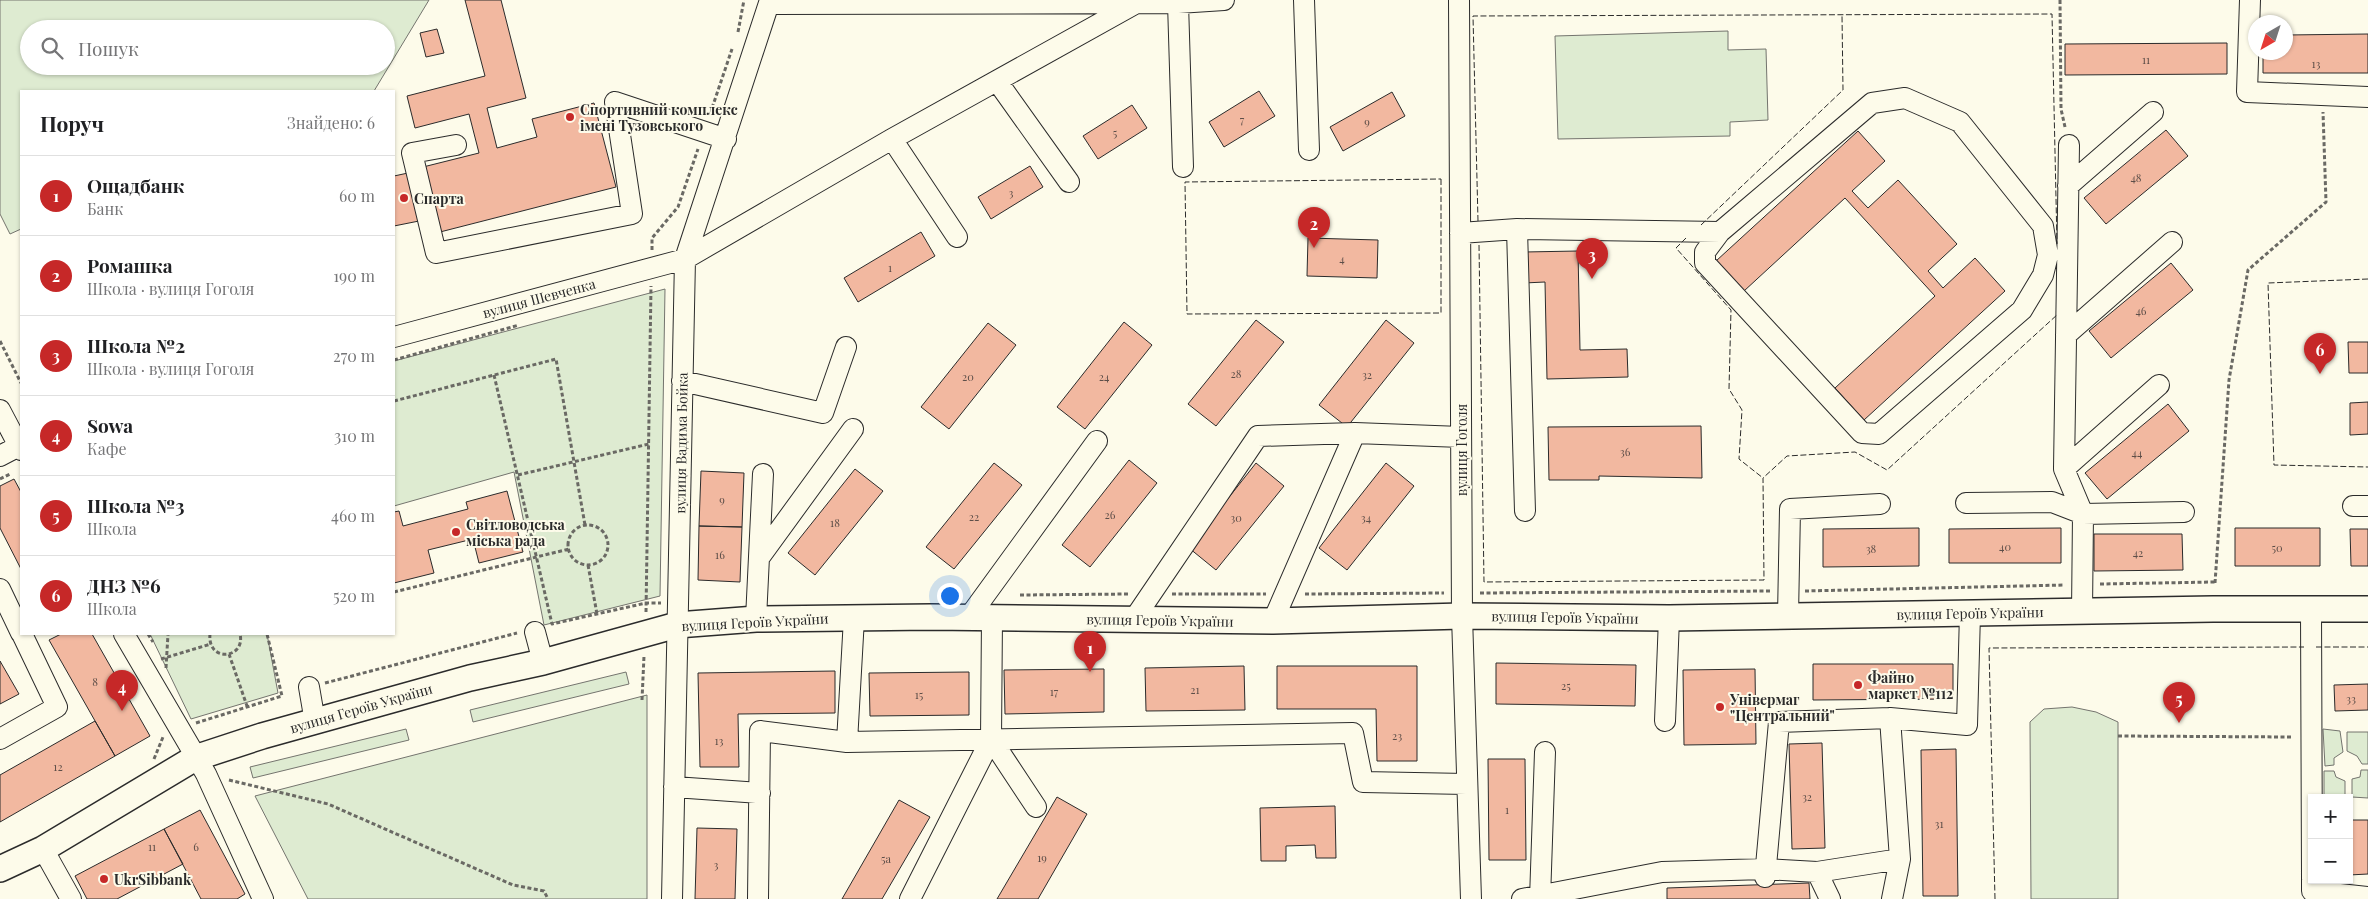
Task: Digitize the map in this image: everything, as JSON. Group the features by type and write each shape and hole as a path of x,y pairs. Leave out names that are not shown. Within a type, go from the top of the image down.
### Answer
{"main road":[{"name":"вулиця Героїв України","path":"0,869 43,849 201,766 315,722 470,678 543,662 677,613 756,620 854,618 982,610 1134,620 1273,621 1462,604 1669,618 2213,609 2368,609"}],"street":[{"path":"770,2 1142,1 1178,3 1224,0"},
{"path":"1304,0 1309,150"},
{"name":"вулиця Гоголя","path":"1459,0 1462,604 1471,899"},
{"path":"2250,0 2247,92 2322,96 2368,96"},
{"name":"вулиця Шевченка","path":"395,337 685,259 892,139 1142,1"},
{"name":"вулиця Вадима Бойка","path":"672,899 685,259 770,2"},
{"path":"1178,3 1182,168"},
{"path":"997,81 1069,182"},
{"path":"1460,233 1517,229 1720,232 1872,103 1905,98 1960,122 2043,226 2048,255 2044,275 2022,310 1879,434 1862,433 1705,264 1705,252 1720,232"},
{"path":"456,145 412,153 436,253 632,214 615,102 726,139"},
{"path":"2068,186 2153,112"},
{"path":"892,139 957,237"},
{"path":"2069,145 2064,469 2083,514 2082,612"},
{"path":"1517,229 1525,511"},
{"path":"2066,335 2172,242"},
{"path":"682,381 823,414 846,347"},
{"path":"2064,469 2159,385"},
{"path":"0,410 20,445"},
{"path":"759,558 853,429"},
{"path":"1273,621 1355,433"},
{"path":"1134,620 1258,436 1355,433 1461,437"},
{"path":"1036,807 991,739 982,610 1097,441"},
{"path":"0,456 20,447"},
{"path":"756,620 763,474"},
{"path":"1966,503 2052,502 2083,514 2184,512"},
{"path":"1788,616 1790,509 1880,504"},
{"path":"0,589 17,613 20,629"},
{"path":"2310,610 2312,839"},
{"path":"1765,873 1779,722 1890,718 1967,724 1970,613"},
{"path":"847,742 854,618"},
{"path":"1665,721 1669,618"},
{"path":"538,628 543,662"},
{"path":"0,739 57,707 21,635"},
{"path":"125,635 201,766 263,899"},
{"path":"309,687 315,722"},
{"path":"1890,718 1900,859 1892,899"},
{"path":"758,899 760,731 847,742 1353,733 1363,782 1466,784"},
{"path":"910,899 991,739"},
{"path":"1545,752 1534,897 1662,872 1817,872 1900,859"},
{"path":"674,787 760,793"},
{"path":"43,849 71,899"},
{"path":"1817,872 1830,899"},
{"path":"2312,884 2312,891 2368,897"}],"path":[{"path":"2060,0 2061,109 2069,145"},
{"path":"2213,609 2229,380 2248,270 2326,202 2322,96"},
{"path":"0,341 20,381"},
{"path":"395,401 556,359 585,525"},
{"path":"494,375 538,557 538,628"},
{"path":"518,475 649,444"},
{"path":"585,525 600,528 607,536 609,546 606,556 598,563 588,565 578,563 571,556 569,549 570,534 578,527 585,525"},
{"path":"395,592 569,549"},
{"path":"588,565 597,614"},
{"path":"982,610 1151,594 1285,594 1462,604 1788,591 2215,582"},
{"path":"153,761 162,738 247,706 309,687 538,628 646,603 677,613"},
{"path":"166,668 168,635"},
{"path":"210,635 213,649 220,654 230,654 236,650 241,644 242,635"},
{"path":"267,635 282,696"},
{"path":"161,659 211,644"},
{"path":"230,654 247,706"},
{"path":"2118,736 2311,738"},
{"path":"201,766 328,804 513,884 544,891 548,899"}],"green space":[{"path":"0,0 429,0 395,56 395,20 20,20 20,75 384,75 375,90 20,90 20,229 10,234 0,214"},
{"path":"1728,31 1728,50 1766,49 1768,120 1730,122 1730,136 1558,139 1555,36"},
{"path":"665,289 660,596 544,625 514,472 395,506 395,361"},
{"path":"150,635 267,635 278,693 191,719"},
{"path":"626,672 629,684 473,722 470,710"},
{"path":"647,695 647,899 308,899 255,796"},
{"path":"2072,707 2096,712 2118,722 2118,899 2031,899 2030,722 2044,709"},
{"path":"406,729 409,740 253,778 250,767"},
{"path":"2323,729 2340,731 2343,752 2334,758 2334,765 2325,766"},
{"path":"2347,732 2368,732 2368,764 2362,764 2357,756 2347,751"},
{"path":"2361,770 2368,770 2368,798 2353,797 2352,779 2360,777"},
{"path":"2324,771 2334,771 2336,777 2345,781 2345,794 2324,794"}],"building":[{"name":"Спортивний комплекс імені Тузовського","path":"465,0 501,0 526,98 487,108 497,148 537,137 532,119 594,103 616,187 440,232 423,167 479,153 469,114 415,128 407,96 485,76"},
{"path":"437,29 444,53 426,57 420,33"},
{"path":"2368,34 2368,73 2263,73 2263,60 2293,60 2293,35"},
{"path":"2227,43 2227,74 2065,75 2065,44"},
{"path":"1259,91 1275,116 1224,147 1209,122"},
{"path":"1392,92 1405,116 1343,151 1330,127"},
{"path":"1132,105 1147,128 1098,159 1083,136"},
{"path":"2166,130 2188,156 2106,224 2084,198"},
{"path":"1858,131 1885,161 1852,191 1868,208 1898,180 1957,244 1928,271 1943,288 1975,258 2005,291 1864,420 1835,388 1935,296 1845,198 1744,291 1716,261"},
{"path":"1030,166 1043,187 991,219 978,197"},
{"name":"Спарта","path":"408,173 419,221 395,226 395,176"},
{"path":"921,232 935,256 858,302 844,278"},
{"path":"1308,238 1378,240 1377,278 1307,276"},
{"path":"1578,251 1580,350 1627,349 1628,377 1547,379 1545,282 1524,283 1524,252"},
{"path":"2171,263 2193,290 2111,358 2089,331"},
{"path":"1256,320 1284,342 1216,426 1188,404"},
{"path":"1386,320 1414,343 1347,427 1319,405"},
{"path":"1124,322 1152,345 1085,429 1057,407"},
{"path":"988,323 1016,345 949,429 921,407"},
{"path":"2348,342 2368,342 2368,373 2349,373"},
{"path":"2368,402 2368,434 2350,435 2350,403"},
{"path":"2168,404 2189,431 2107,499 2085,473"},
{"path":"1701,426 1702,478 1599,476 1599,480 1549,480 1548,427"},
{"path":"1129,460 1157,483 1090,567 1062,545"},
{"path":"994,463 1022,485 954,569 926,547"},
{"path":"1256,463 1284,486 1216,570 1189,548"},
{"path":"1386,463 1414,486 1347,570 1319,548"},
{"path":"855,469 883,491 815,575 788,553"},
{"path":"701,471 744,473 742,527 699,526"},
{"path":"14,479 20,490 20,567 0,528 0,486"},
{"name":"Світловодська міська рада","path":"507,491 523,552 479,563 473,539 428,550 434,573 395,583 395,512 399,511 403,526 468,509 466,502"},
{"path":"699,526 742,527 740,582 698,580"},
{"path":"1919,528 1919,566 1823,567 1823,529"},
{"path":"2061,528 2061,563 1949,563 1949,529"},
{"path":"2235,528 2320,528 2320,566 2235,566"},
{"path":"2350,529 2368,529 2368,566 2351,566"},
{"path":"2094,534 2182,534 2183,570 2094,571"},
{"path":"59,635 93,635 150,736 115,756 49,640"},
{"path":"0,661 19,694 0,704"},
{"path":"1496,663 1636,665 1635,706 1496,704"},
{"path":"1813,664 1953,664 1953,699 1813,700"},
{"path":"1244,666 1245,710 1146,711 1145,668"},
{"path":"1277,666 1417,666 1417,761 1377,761 1376,709 1277,709"},
{"path":"1104,669 1104,712 1005,714 1004,670"},
{"name":"Універмаг \"Центральний\"","path":"1755,669 1756,744 1684,745 1683,670"},
{"path":"835,671 835,713 738,714 739,767 700,767 698,673"},
{"path":"969,672 969,715 870,716 869,673"},
{"path":"2368,684 2368,710 2335,711 2334,685"},
{"path":"95,721 115,756 0,822 0,775"},
{"path":"1822,743 1825,848 1792,849 1789,744"},
{"path":"1956,749 1958,896 1923,896 1921,750"},
{"path":"1488,759 1525,759 1526,860 1489,860"},
{"path":"1057,797 1087,814 1038,899 997,899"},
{"path":"899,800 930,817 882,899 842,899"},
{"path":"1335,806 1336,858 1316,858 1315,845 1286,846 1286,861 1261,861 1260,808"},
{"path":"200,810 245,894 237,899 201,899 164,829"},
{"path":"2353,820 2368,820 2368,874 2353,875"},
{"path":"697,828 737,829 735,899 695,899"},
{"path":"164,829 183,864 117,899 87,899 75,876"},
{"path":"1809,883 1810,899 1667,899 1667,888"}],"fence":[{"path":"1478,221 1473,16 2052,14 2057,244"},
{"path":"1701,225 1843,90 1842,15"},
{"path":"1441,179 1441,313 1187,314 1185,182 1441,179"},
{"path":"1686,238 1676,248 1731,310 1729,389 1742,410 1739,459 1763,478"},
{"path":"1479,245 1484,582 1764,580 1763,478 1787,456 1855,452 1887,470 2058,314"},
{"path":"2368,279 2268,283 2274,465 2368,467"},
{"path":"1995,899 1989,648 2304,647"},
{"path":"2316,647 2368,647"}],"place":[{"name":"Спортивний комплекс імені Тузовського","path":"570,117"},
{"name":"Спарта","path":"404,198"},
{"name":"Ромашка","path":"1314,248"},
{"name":"Школа №2","path":"1592,279"},
{"name":"ДНЗ №6","path":"2320,374"},
{"name":"Світловодська міська рада","path":"456,532"},
{"name":"Ощадбанк","path":"1090,672"},
{"name":"Файно маркет №112","path":"1858,685"},
{"name":"Універмаг \"Центральний\"","path":"1720,707"},
{"name":"Sowa","path":"122,711"},
{"name":"Школа №3","path":"2179,723"},
{"name":"UkrSibbank","path":"104,879"}]}
